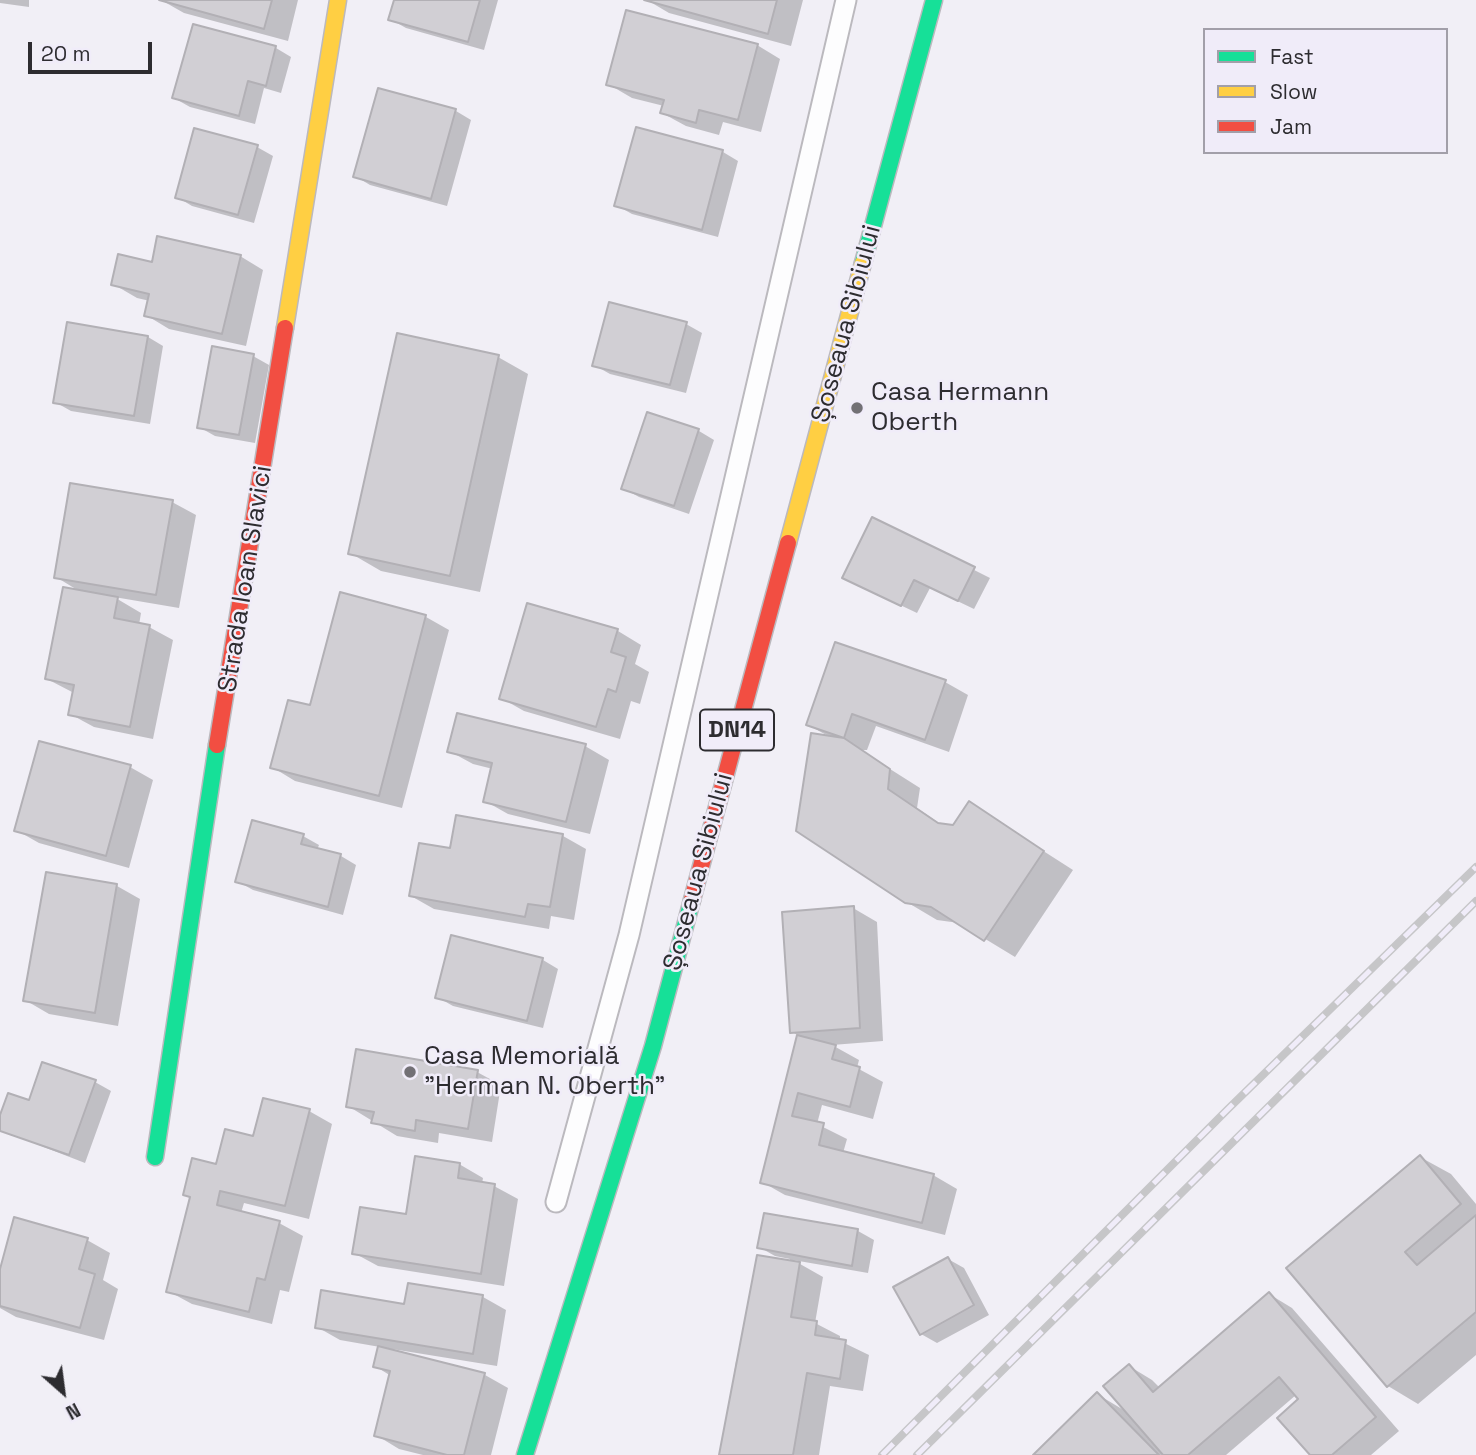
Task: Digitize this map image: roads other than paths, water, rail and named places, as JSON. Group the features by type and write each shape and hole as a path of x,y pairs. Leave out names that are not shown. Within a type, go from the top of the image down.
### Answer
{"main road":[{"name":"Strada Ioan Slavici","path":"155,1157 198,865 338,0"},
{"name":"Șoseaua Sibiului","path":"525,1455 653,1045 934,0"}],"lane":[{"path":"556,1202 629,934 846,0"}],"railway":[{"path":"882,1455 1228,1109 1476,867"},
{"path":"917,1455 1476,901"}],"place":[{"name":"Casa Hermann Oberth","path":"857,408"},
{"name":"Casa Memorială \"Herman N. Oberth\"","path":"410,1072"}]}
